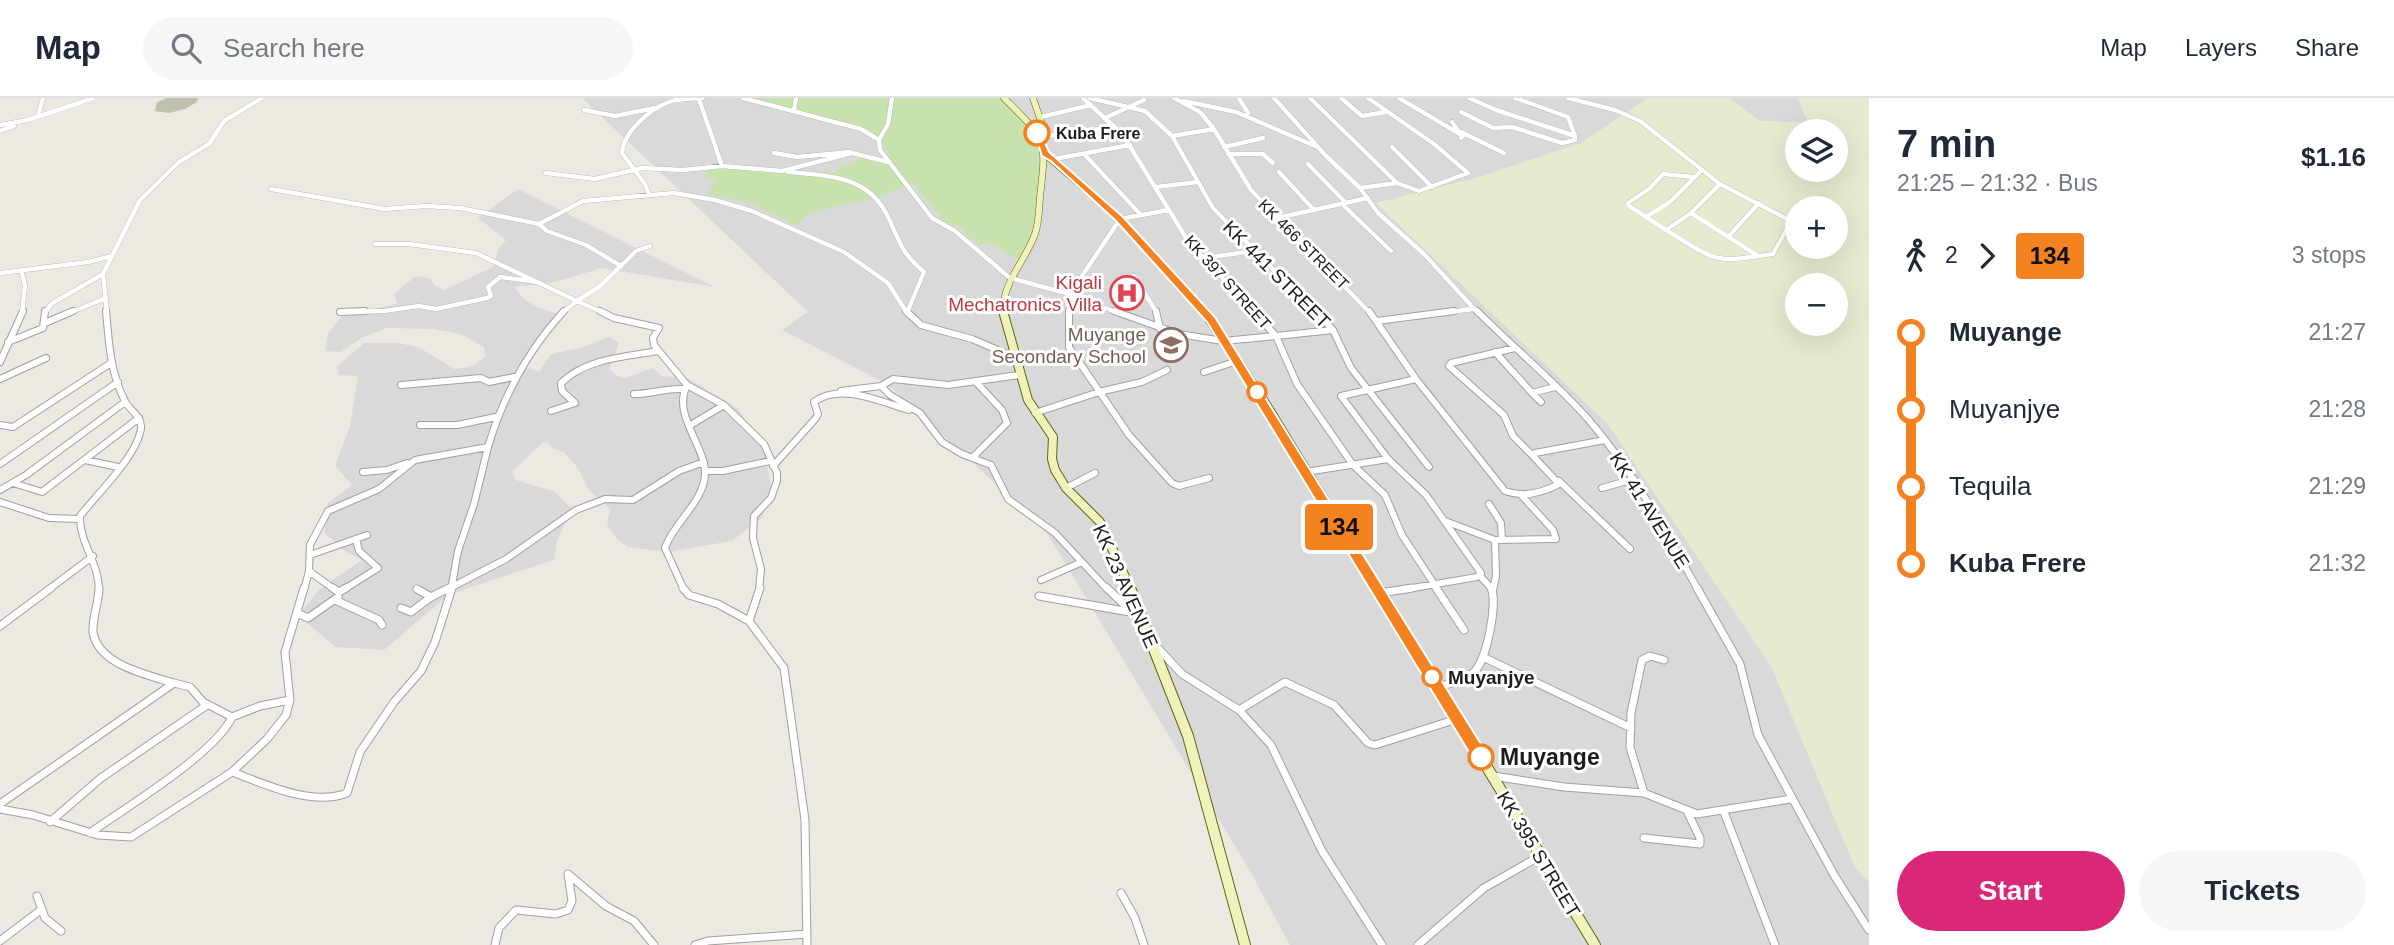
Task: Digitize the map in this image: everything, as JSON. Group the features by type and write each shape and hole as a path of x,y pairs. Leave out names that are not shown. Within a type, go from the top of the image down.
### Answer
{"main road":[{"name":"KK 23 AVENUE","path":"1004,98 1043,138 1045,154 1037,229 1031,246 1003,294 1003,313 1014,357 1028,400 1053,437 1052,459 1055,470 1066,488 1087,507 1110,540 1153,642 1188,736 1245,945"},
{"path":"1033,98 1041,117 1043,138"},
{"name":"KK 395 STREET","path":"1045,154 1054,159 1120,219 1198,303 1306,472 1595,945"}],"street":[{"path":"38,116 43,98"},
{"path":"0,131 93,98"},
{"path":"45,323 45,311 51,304 103,274 134,208 145,195 179,162 209,144 224,121 262,98"},
{"path":"649,195 648,187 631,170 622,153 623,145 639,123 672,101 701,98 722,166"},
{"path":"743,98 861,129 879,140 888,124 892,98"},
{"path":"794,111 796,98"},
{"name":"KK 397 STREET","path":"1083,98 1115,127 1130,145 1188,241 1276,336"},
{"name":"KK 441 STREET","path":"1090,98 1148,113 1172,136 1213,208 1333,330 1351,369 1430,467"},
{"path":"1208,98 1215,104"},
{"path":"1239,98 1248,113"},
{"name":"KK 41 AVENUE","path":"1274,98 1360,188 1378,213 1423,253 1475,309 1587,418 1633,479 1674,545 1740,664 1758,735 1791,799 1869,930"},
{"path":"1310,98 1397,183 1416,191 1466,175 1467,171 1434,144 1368,98"},
{"path":"1341,98 1361,115 1386,112"},
{"path":"1399,98 1464,136 1461,138"},
{"path":"1469,98 1496,110 1575,135"},
{"path":"1461,112 1493,128 1512,127 1562,143 1575,140 1568,117 1515,98"},
{"path":"1570,99 1583,98"},
{"path":"1587,104 1591,98"},
{"path":"1176,99 1215,104 1248,113 1320,148"},
{"name":"KK 466 STREET","path":"1176,99 1200,112 1214,129 1251,190 1377,321 1416,379 1505,491 1522,496 1553,530 1556,539 1498,540"},
{"path":"1570,99 1639,120 1666,139 1701,172 1791,220 1773,254 1717,260 1666,230 1628,203 1649,189 1663,173 1695,177"},
{"path":"1105,118 1144,100"},
{"path":"1041,117 1091,105"},
{"path":"584,110 615,117 660,107"},
{"path":"0,125 28,120"},
{"path":"1452,122 1458,132 1474,136 1504,153"},
{"path":"1043,138 1115,127"},
{"path":"1172,136 1214,129"},
{"path":"1224,146 1263,138"},
{"name":"KK 397 STREET","path":"879,140 880,150 932,218 955,231 1010,278 1073,295 1160,329 1223,341 1276,336"},
{"path":"1054,159 1130,145"},
{"path":"1392,147 1432,187"},
{"path":"774,153 801,159 835,151 859,154 889,163"},
{"path":"782,171 859,154"},
{"path":"1228,154 1264,154 1273,163"},
{"path":"1085,155 1141,215"},
{"path":"1308,164 1391,251"},
{"path":"546,173 595,179 631,170 722,166 839,176 866,191 884,209 906,257 924,272 907,313"},
{"path":"1279,172 1314,210"},
{"path":"1646,217 1670,202 1701,172"},
{"path":"1156,187 1198,182"},
{"path":"1360,188 1397,183"},
{"path":"1666,230 1691,213 1720,184"},
{"path":"271,189 369,206 382,211 439,206 539,224 547,231 586,245 621,266"},
{"path":"539,224 578,202 674,193 733,204 831,246 888,283 913,320 934,330 972,339 1014,357"},
{"path":"1277,218 1368,198"},
{"path":"1728,237 1759,203"},
{"path":"1169,210 1120,219 1087,267 1073,295 1065,330 1069,347 1129,435 1174,485 1209,478"},
{"path":"1691,213 1758,256"},
{"path":"375,244 407,244 477,253 614,318 657,326 660,329 653,342 685,387 689,426 705,471 702,486 673,526 665,548 683,588 689,595 718,604 749,621"},
{"path":"232,772 266,785 309,795 344,796 360,752 394,702 421,671 435,642 453,584 458,551 474,504 496,417 514,377 562,312 599,287 636,251 650,246"},
{"path":"1205,258 1253,251"},
{"path":"0,273 113,256"},
{"path":"0,362 23,312 21,307 25,285 20,270"},
{"path":"103,274 111,363 125,402 139,418 140,435 132,451 84,509 80,519 85,542 98,572 99,608 93,631 102,649 125,666 190,687 207,705 232,717"},
{"path":"1134,276 1159,316 1160,329"},
{"path":"340,312 384,312 419,306 436,309 491,296 488,287 500,277 538,282"},
{"path":"8,342 33,333 45,323 106,298"},
{"path":"1377,321 1475,309"},
{"path":"1333,330 1276,336 1290,373 1353,466 1385,495 1402,535 1464,630"},
{"path":"1515,348 1451,363 1449,366 1504,415 1513,436 1630,550"},
{"path":"551,411 575,403 562,391 561,383 567,378 608,359 658,351"},
{"path":"1495,352 1541,402"},
{"path":"0,379 46,358"},
{"path":"1204,372 1237,361"},
{"path":"0,425 13,427 111,363"},
{"path":"1035,413 1099,392 1142,382 1167,370"},
{"path":"705,471 772,464 816,418 818,414 815,400 835,393 881,386 886,380 894,378 938,385 1020,375"},
{"path":"401,385 481,378 489,382 514,377"},
{"path":"1416,379 1342,394 1341,398 1388,459 1416,484 1481,573 1480,576 1493,590"},
{"path":"973,457 1007,423 1002,410 975,381"},
{"path":"0,464 118,382"},
{"path":"881,386 890,395 920,413 942,442 991,465 1007,499 1055,533 1131,613 1145,624"},
{"path":"634,394 648,394 662,388 685,387 724,405 761,440 776,473 775,490 754,516 753,538 761,569 760,587 749,621 753,632 774,652 784,668 805,820 807,945"},
{"path":"1532,393 1555,387"},
{"path":"835,393 847,393 920,413"},
{"path":"0,490 125,402"},
{"path":"689,426 724,405"},
{"path":"420,425 457,425 496,417"},
{"path":"13,483 42,492 139,418"},
{"path":"1533,456 1535,453 1605,440"},
{"path":"363,472 387,470 421,458 488,447"},
{"path":"1306,472 1388,459"},
{"path":"85,460 118,467"},
{"path":"401,608 411,612 453,584 467,581 506,559 576,510 605,499 633,500 679,471 704,462"},
{"path":"0,806 18,809 50,822 90,833 119,838 131,837 232,772 267,739 286,715 290,700 285,652 309,571 316,532 331,508 379,489 409,463"},
{"path":"1066,488 1096,473"},
{"path":"1602,488 1633,479"},
{"path":"1522,496 1556,487 1559,481"},
{"path":"0,502 36,516 62,522 80,519"},
{"path":"1438,687 1469,676 1477,670 1483,657 1496,576 1501,523 1489,504"},
{"path":"1444,520 1498,540"},
{"path":"310,555 367,535"},
{"path":"297,613 307,618 335,600 339,592 378,568 359,551 356,539"},
{"path":"0,626 93,556"},
{"path":"1041,580 1083,562"},
{"path":"309,571 339,592"},
{"path":"1380,593 1480,576"},
{"path":"417,589 431,597"},
{"path":"1039,596 1131,613"},
{"path":"335,600 379,620 382,625"},
{"path":"1153,642 1182,674 1239,710 1271,745 1322,851 1382,945"},
{"path":"1644,793 1632,756 1631,713 1642,660 1650,656 1664,660"},
{"path":"1483,657 1631,728"},
{"path":"1239,710 1285,682 1334,705 1368,743 1375,744 1457,719"},
{"path":"0,806 174,683"},
{"path":"90,833 205,750 228,726 232,717 260,706 290,700"},
{"path":"50,822 101,778 207,705"},
{"path":"1493,776 1564,787 1644,793 1697,814 1724,812 1791,799"},
{"path":"1644,838 1700,844 1700,838 1687,811"},
{"path":"1724,812 1775,945"},
{"path":"1418,945 1484,888 1540,856"},
{"path":"495,945 499,928 516,910 527,909 559,915 568,910 572,901 568,874 606,906 634,921 654,945"},
{"path":"1121,893 1135,918 1144,945"},
{"path":"37,896 45,918 61,931"},
{"path":"0,941 42,909"},
{"path":"695,945 708,941 807,934"}],"shaded area":[{"path":"167,98 198,98 197,102 185,109 169,113 155,111 157,102"},
{"path":"582,98 1798,98 1807,119 1760,121 1785,273 1785,336 1796,336 1869,780 1869,945 1290,945 1250,871 1044,528 887,384 782,330 808,312"},
{"path":"1648,98 1729,98 1760,121 1785,122 1785,182 1848,182 1848,119 1806,119 1798,98 1869,98 1869,882 1855,868 1772,668 1607,423 1376,203 1476,178 1581,143"},
{"path":"518,189 715,287 602,268 551,283 514,287 524,299 539,308 563,315 525,367 539,372 551,354 584,347 609,337 619,343 609,369 618,376 625,378 653,368 662,376 687,378 737,408 763,445 771,487 763,517 732,541 668,552 628,547 616,538 607,525 610,509 589,490 577,467 565,453 552,448 547,442 542,443 512,472 516,480 555,492 572,509 557,541 554,560 450,594 384,650 335,647 298,615 321,588 362,560 346,552 324,532 328,503 352,485 335,466 350,426 358,376 339,375 337,366 364,343 399,343 420,348 454,369 472,366 485,357 484,347 461,334 433,329 387,328 363,337 341,352 325,351 328,333 342,316 397,304 394,294 414,277 431,279 434,285 444,290 493,267 499,248 506,240 478,218"}],"green space":[{"path":"752,98 1009,98 1037,126 1044,153 1034,236 1019,261 988,242 979,246 959,226 945,222 913,183 879,197 809,213 796,226 750,203 707,194 715,179 704,177 709,169 834,172 863,157 891,160 887,150 870,130"}],"bus line":[{"name":"134","path":"1037,133 1045,154 1054,159 1120,219 1155,254 1211,320 1267,406 1481,757"}],"place":[{"name":"Kuba Frere","path":"1037,133"},
{"name":"Kigali Mechatronics Villa","path":"1127,293"},
{"name":"Muyange Secondary School","path":"1171,345"},
{"name":"Muyanjye","path":"1432,677"},
{"name":"Muyange","path":"1481,757"}]}
